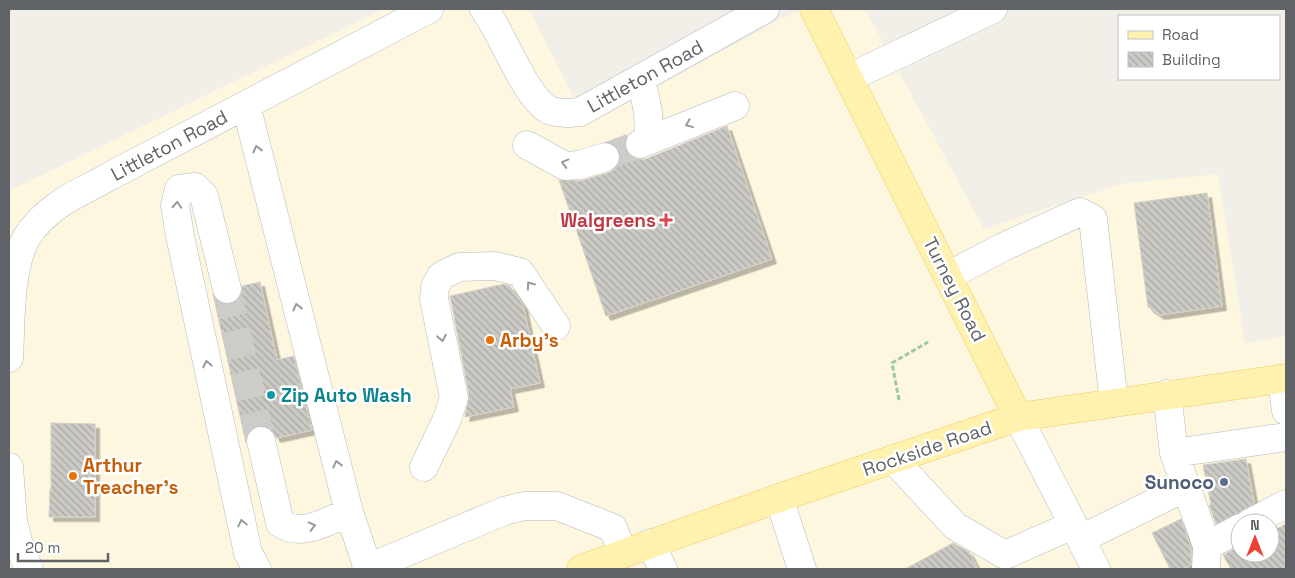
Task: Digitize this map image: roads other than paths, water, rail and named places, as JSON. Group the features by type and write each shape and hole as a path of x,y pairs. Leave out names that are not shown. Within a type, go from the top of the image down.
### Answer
{"main road":[{"name":"Turney Road","path":"814,9 1018,417"},
{"name":"Rockside Road","path":"581,569 779,498 1018,417 1284,378"}],"street":[{"name":"Littleton Road","path":"9,358 13,287 18,257 27,236 43,217 58,205 110,176 429,9"},
{"name":"Littleton Road","path":"484,9 494,22 530,93 548,110 565,114 580,112 765,9"},
{"path":"849,78 993,9"},
{"path":"640,78 648,112 644,142 735,106"},
{"path":"246,105 349,512 367,569 504,511 524,506 557,506 613,528 623,553"},
{"path":"527,145 565,166 579,165 605,157"},
{"path":"227,289 204,196 195,187 179,189 175,205 180,236 248,553 257,569"},
{"path":"948,276 1003,247 1080,212 1093,219 1114,403"},
{"path":"424,467 447,419 454,398 434,299 435,287 441,276 459,267 495,266 520,272 538,296 556,326"},
{"path":"1284,378 1286,411"},
{"path":"1167,394 1174,453 1186,487 1206,558 1230,537"},
{"name":"Turney Road","path":"1018,417 1096,569"},
{"path":"1174,453 1286,437"},
{"path":"261,441 280,523 288,529 313,528 349,512"},
{"path":"894,460 955,526 1005,555 1077,532 1186,487"},
{"path":"9,467 12,521 19,545 30,569"},
{"path":"779,498 802,569"},
{"path":"1269,513 1286,504"},
{"path":"650,543 663,569"}],"tunnel":[{"path":"605,157 640,144"},
{"path":"227,289 261,441"}],"place":[{"name":"Walgreens","path":"666,220"},
{"name":"Arby's","path":"490,340"},
{"name":"Zip Auto Wash","path":"271,395"},
{"name":"Arthur Treacher's","path":"73,476"},
{"name":"Sunoco","path":"1224,482"}]}
